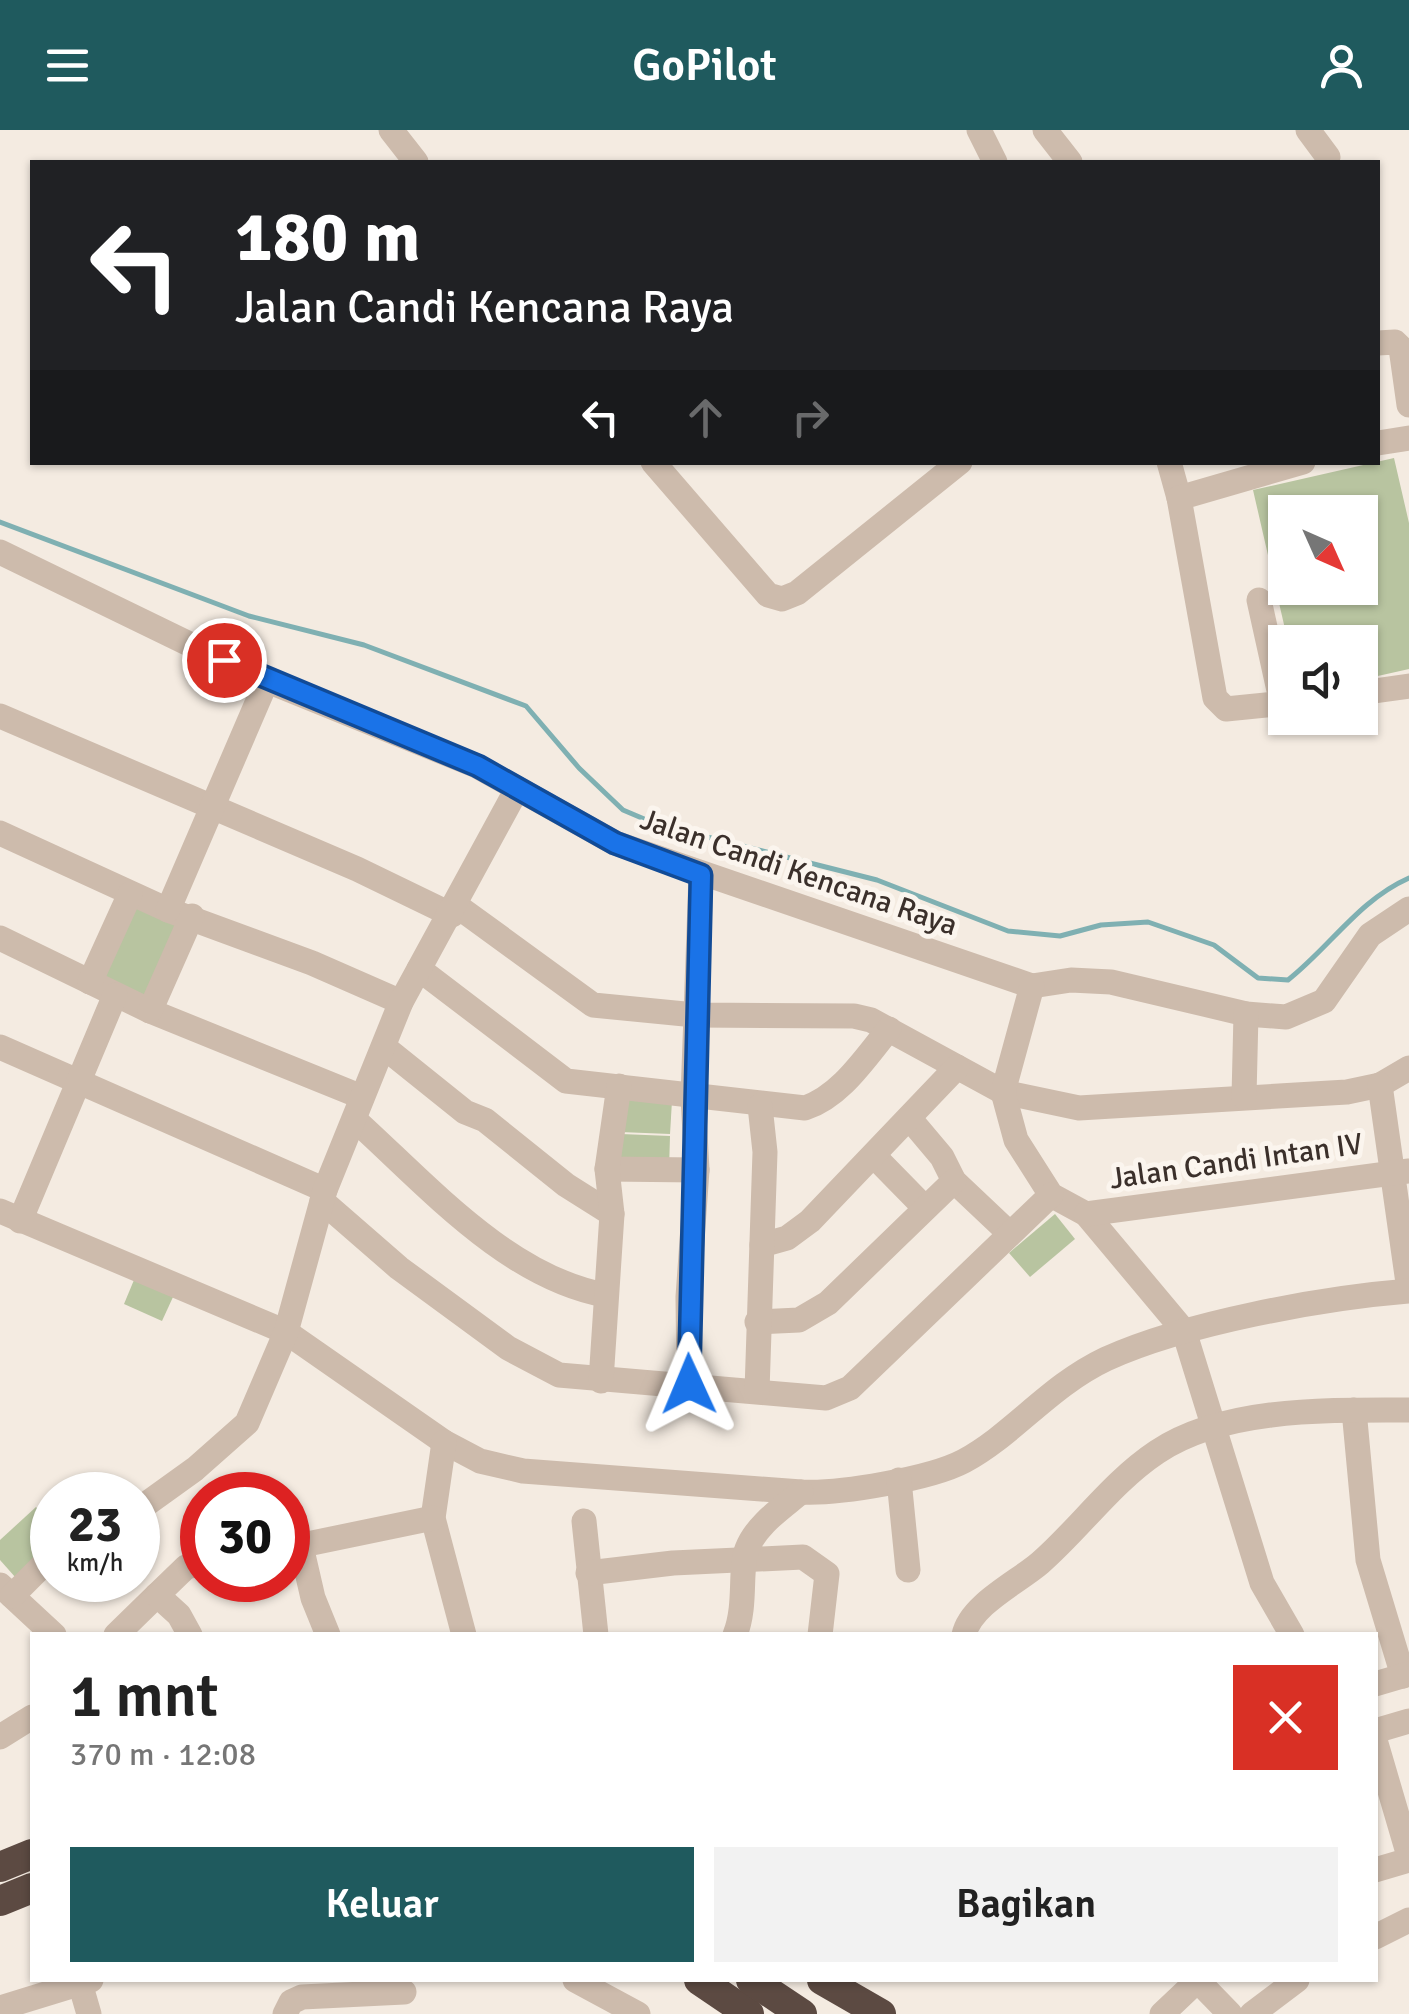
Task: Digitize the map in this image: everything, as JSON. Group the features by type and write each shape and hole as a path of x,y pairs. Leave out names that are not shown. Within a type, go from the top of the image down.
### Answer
{"highway":[{"path":"0,1867 30,1855"},
{"path":"0,1901 30,1889"},
{"path":"699,1982 730,2014"},
{"path":"700,1982 749,2014"},
{"path":"753,1982 802,2014"},
{"path":"825,1982 881,2014"}],"street":[{"path":"391,130 414,160"},
{"path":"979,130 994,160"},
{"path":"1045,130 1068,160"},
{"path":"1308,130 1328,157"},
{"path":"1380,343 1395,342 1401,348 1409,405"},
{"path":"1380,443 1409,438"},
{"path":"657,465 768,595 782,599 797,593 956,465"},
{"path":"1171,465 1215,698 1226,710 1268,705"},
{"path":"1179,498 1294,465"},
{"name":"Jalan Candi Kencana Raya","path":"0,552 261,678 460,758 615,843 1032,986 1071,980 1111,982 1246,1014 1286,1016 1324,1001 1370,935 1409,909"},
{"path":"1259,600 1268,639"},
{"path":"150,1011 172,910 208,804 261,678"},
{"path":"1378,690 1409,686"},
{"path":"0,716 455,911 593,1006 695,1016 827,1014 871,1020 1003,1092 1078,1108 1347,1092 1399,1079 1409,1290 1184,1330 1078,1373 963,1462 898,1480 824,1493 523,1471 480,1460 279,1351 17,1219 120,997"},
{"path":"160,1493 247,1423 279,1351 324,1195 402,1002 455,911 517,789"},
{"path":"0,833 130,894 402,1002"},
{"path":"689,1384 688,1297 697,1170 692,1097 701,875"},
{"path":"90,982 130,894"},
{"path":"0,938 358,1108 500,1244 571,1288 605,1295"},
{"path":"419,968 566,1081 760,1106 818,1104 845,1081 889,1030"},
{"path":"1032,986 1003,1092 1016,1140 1051,1195 1086,1214 1184,1330 1262,1583 1290,1632"},
{"path":"1244,1097 1246,1014"},
{"path":"0,1047 324,1195 399,1268 508,1348 559,1375 601,1382 689,1384 839,1396 1051,1195"},
{"path":"384,1047 464,1112 485,1120 566,1185 612,1214"},
{"path":"762,1245 796,1233 957,1068"},
{"path":"601,1382 612,1214 607,1170 620,1086"},
{"path":"757,1392 765,1152 760,1106"},
{"path":"910,1119 942,1157 954,1181 1008,1232"},
{"path":"874,1157 925,1208"},
{"path":"607,1170 697,1170"},
{"name":"Jalan Candi Intan IV","path":"1086,1214 1402,1171"},
{"path":"757,1322 799,1320 828,1304 954,1181"},
{"path":"1354,1410 1368,1560 1406,1675 1378,1683"},
{"path":"965,1632 971,1618 1052,1552 1139,1466 1212,1423 1354,1410 1409,1410"},
{"path":"444,1442 433,1518 463,1632"},
{"path":"898,1480 908,1570"},
{"path":"737,1632 744,1607 745,1552 766,1521 801,1492"},
{"path":"310,1544 433,1518"},
{"path":"584,1521 596,1632"},
{"path":"588,1573 673,1563 802,1556 827,1574 828,1596 821,1632"},
{"path":"30,1573 6,1591 51,1632"},
{"path":"160,1592 180,1573"},
{"path":"310,1590 327,1632"},
{"path":"160,1598 180,1615 188,1632"},
{"path":"119,1632 150,1602"},
{"path":"0,1736 30,1718"},
{"path":"1378,1730 1409,1720"},
{"path":"1378,1756 1389,1817 1409,1858 1378,1869"},
{"path":"1378,1936 1409,1920"},
{"path":"15,2008 85,1982 90,2014"},
{"path":"577,1982 601,2007 638,2014"},
{"path":"1162,2014 1196,1982"},
{"path":"1200,1982 1230,2014"},
{"path":"1252,2014 1294,1982"},
{"path":"285,2014 292,2002 302,1997 405,1995"}],"green space":[{"path":"1394,458 1409,523 1409,669 1378,676 1378,625 1284,625 1279,605 1378,605 1378,495 1268,495 1268,555 1253,490 1363,465 1380,465 1380,461"},
{"path":"133,903 181,925 146,999 98,976"},
{"path":"622,1099 672,1101 670,1134 620,1132"},
{"path":"621,1134 670,1136 669,1168 619,1167"},
{"path":"1055,1214 1075,1239 1030,1277 1009,1253"},
{"path":"134,1280 173,1297 162,1321 124,1304"},
{"path":"30,1512 30,1566 16,1578 0,1560 0,1540"}],"waterway":[{"path":"0,522 249,616 364,645 526,706 579,768 623,810 656,824 877,880 1008,931 1060,936 1101,925 1148,922 1214,945 1258,978 1288,980 1360,911 1409,878"}],"route":[{"path":"224,660 478,766 615,843 701,875 692,1097 697,1170 688,1297 689,1384"}]}
